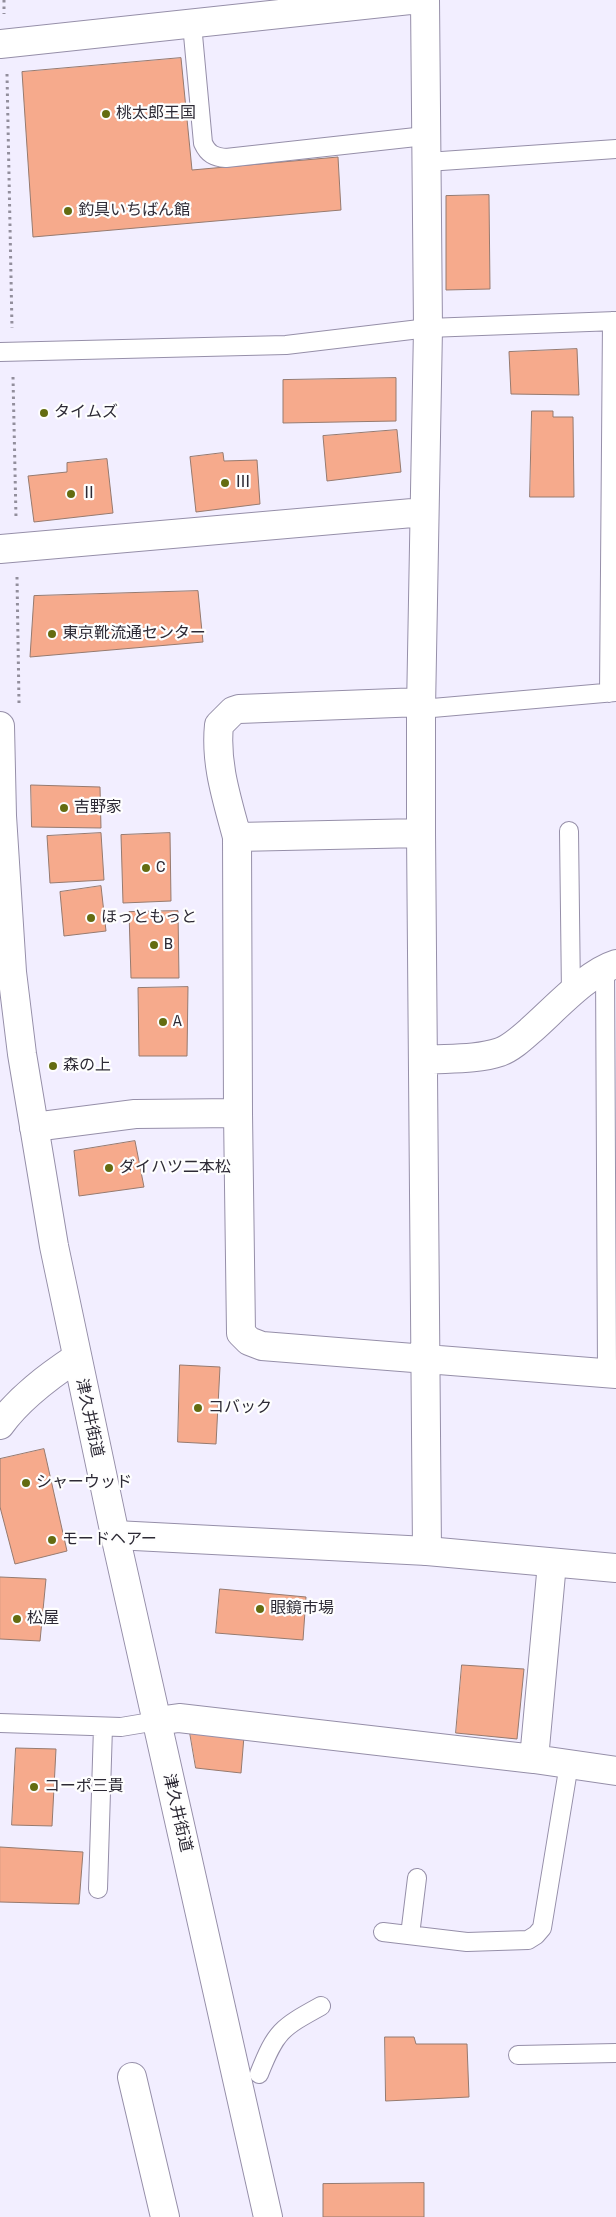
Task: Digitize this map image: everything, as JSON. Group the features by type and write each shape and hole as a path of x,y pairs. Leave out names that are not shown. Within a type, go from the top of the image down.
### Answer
{"main road":[{"path":"5,56 192,24 410,0"},
{"path":"425,0 428,328 421,705 421,833 427,1551"},
{"path":"0,549 424,512"},
{"path":"421,705 239,709 233,711 220,725 218,747 221,776 237,837 241,1333 249,1341 262,1346 612,1374"},
{"name":"津久井街道","path":"0,726 2,816 11,958 34,1128 54,1246 114,1535 268,2217"},
{"path":"237,837 421,833"},
{"path":"423,1060 500,1052 520,1040 590,977 611,966"},
{"path":"34,1128 135,1114 238,1113"},
{"path":"0,1425 11,1410 76,1358"},
{"path":"114,1535 427,1551 616,1568"},
{"path":"534,1759 552,1563"},
{"path":"157,1722 180,1718 534,1759 616,1771"},
{"path":"132,2077 165,2217"}],"lane":[{"path":"192,24 203,143 207,151 215,157 426,149 616,149"},
{"path":"6,352 286,345 428,328 614,321 613,692 421,705"},
{"path":"569,831 571,995"},
{"path":"611,966 612,1374"},
{"path":"0,1723 122,1727 157,1722"},
{"path":"98,1890 103,1727"},
{"path":"383,1932 476,1942 528,1940 536,1936 542,1928 569,1764"},
{"path":"410,1936 417,1878"},
{"path":"259,2074 278,2034 292,2022 321,2006"},
{"path":"518,2055 616,2053"}],"path":[{"path":"5,56 7,74 6,352"}],"building":[{"name":"桃太郎王国","path":"181,58 192,170 338,157 341,210 33,237 22,72"},
{"path":"489,195 490,289 446,290 446,196"},
{"path":"577,349 579,395 511,394 509,352"},
{"path":"396,378 396,421 283,423 283,380"},
{"path":"532,411 553,411 553,417 573,417 574,497 530,497"},
{"path":"397,430 401,472 327,481 323,436"},
{"name":"Ⅲ","path":"223,453 224,461 257,460 260,504 196,512 190,457"},
{"name":"Ⅱ","path":"107,459 113,513 34,522 28,476 67,472 67,463"},
{"path":"198,591 203,642 30,657 34,596"},
{"path":"31,785 100,787 101,828 32,827"},
{"path":"101,833 104,880 50,883 47,836"},
{"name":"C","path":"170,833 171,901 123,903 121,835"},
{"path":"101,886 106,931 64,936 60,892"},
{"name":"B","path":"178,911 179,978 131,978 129,912"},
{"name":"A","path":"188,987 187,1056 139,1056 138,988"},
{"path":"135,1141 144,1187 79,1196 74,1151"},
{"path":"180,1365 220,1367 216,1444 178,1442"},
{"name":"シャーウッド","path":"44,1449 67,1551 15,1564 0,1507 0,1459"},
{"path":"0,1577 46,1579 40,1641 0,1639"},
{"path":"220,1589 306,1597 303,1640 216,1633"},
{"path":"462,1665 524,1669 517,1739 456,1733"},
{"path":"189,1727 244,1736 241,1773 196,1768"},
{"name":"コーポ三貴","path":"16,1748 56,1749 52,1826 12,1825"},
{"path":"0,1847 83,1852 79,1904 0,1902"},
{"path":"385,2037 414,2037 416,2044 467,2044 469,2097 386,2101"},
{"path":"424,2183 424,2217 323,2217 323,2184"}],"place":[{"name":"桃太郎王国","path":"106,114"},
{"name":"釣具いちばん館","path":"68,211"},
{"name":"タイムズ","path":"44,413"},
{"name":"Ⅲ","path":"225,483"},
{"name":"Ⅱ","path":"71,494"},
{"name":"東京靴流通センター","path":"52,634"},
{"name":"吉野家","path":"64,808"},
{"name":"C","path":"146,868"},
{"name":"ほっともっと","path":"91,918"},
{"name":"B","path":"154,945"},
{"name":"A","path":"163,1022"},
{"name":"森の上","path":"53,1066"},
{"name":"ダイハツ二本松","path":"109,1168"},
{"name":"コバック","path":"198,1408"},
{"name":"シャーウッド","path":"26,1483"},
{"name":"モードヘアー","path":"52,1540"},
{"name":"眼鏡市場","path":"260,1609"},
{"name":"松屋","path":"17,1619"},
{"name":"コーポ三貴","path":"34,1787"}]}
